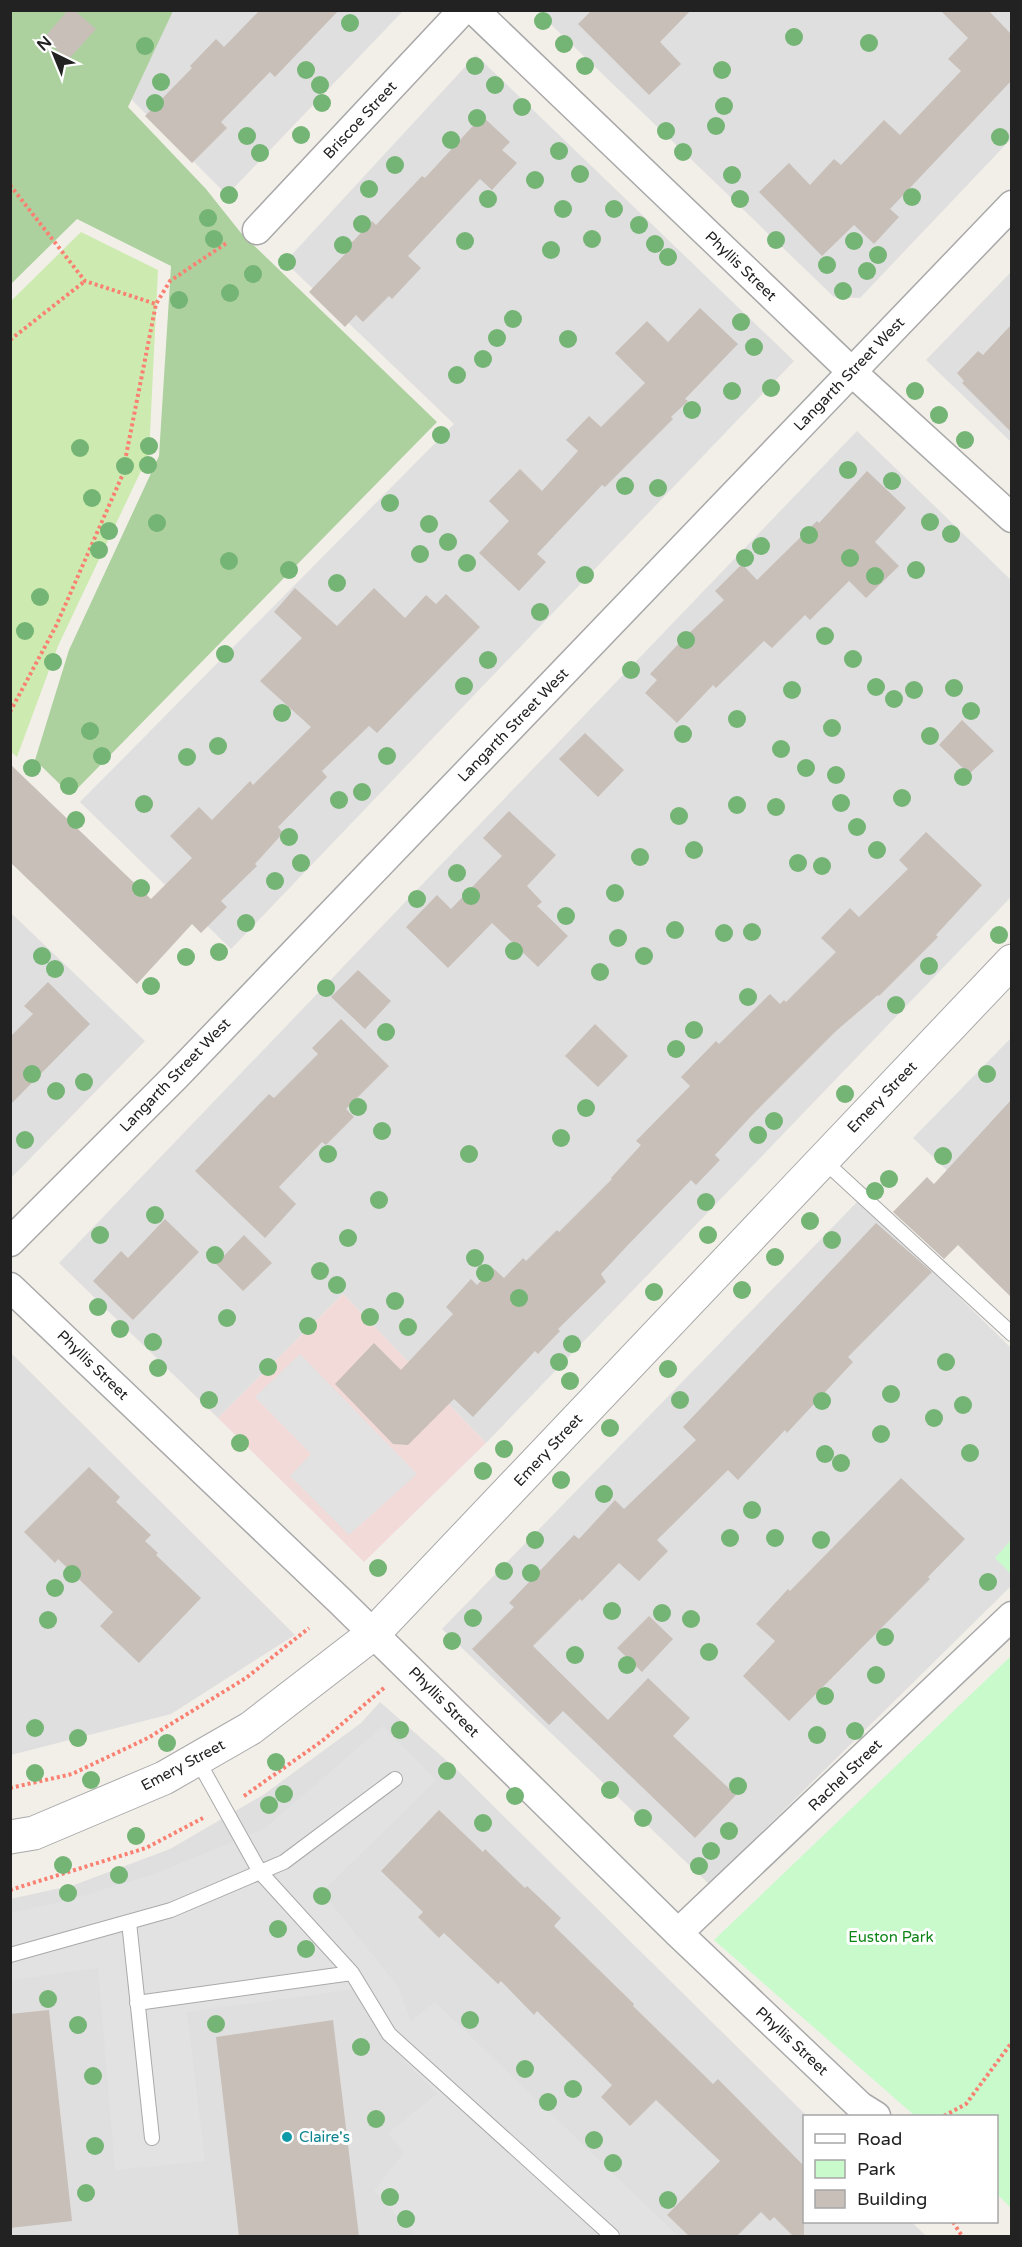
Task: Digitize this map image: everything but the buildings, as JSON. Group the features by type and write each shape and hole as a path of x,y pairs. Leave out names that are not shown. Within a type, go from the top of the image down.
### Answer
{"street":[{"name":"Briscoe Street","path":"257,230 463,10"},
{"name":"Phyllis Street","path":"474,10 852,372 1011,518"},
{"name":"Langarth Street West","path":"10,1242 176,1076 1011,205"},
{"name":"Emery Street","path":"10,1837 34,1833 164,1779 251,1728 374,1633 1011,961"},
{"name":"Phyllis Street","path":"10,1287 374,1633 678,1933 860,2106 874,2115"},
{"name":"Rachel Street","path":"678,1933 1011,1616"}],"lane":[{"path":"823,1160 1011,1334"},
{"path":"197,1759 260,1872 352,1973 389,2034 612,2236"},
{"path":"10,1955 171,1910 284,1862 394,1779"},
{"path":"129,1922 152,2138"},
{"path":"137,2003 352,1973"}],"path":[{"path":"10,185 85,281 156,304"},
{"path":"10,712 56,626 122,476 156,304 170,281 241,233 257,230"},
{"path":"10,340 85,281"},
{"path":"10,1788 72,1774 148,1738 246,1678 309,1628"},
{"path":"10,1890 146,1848 249,1792 322,1741 384,1686 393,1695"},
{"path":"946,2115 966,2104 1011,2042"},
{"path":"954,2223 962,2236"}],"shaded area":[{"path":"52,10 403,11 227,195 47,15"},
{"path":"537,11 1011,11 1011,139 860,298 834,297"},
{"path":"476,55 794,361 231,949 80,802 454,424 285,262"},
{"path":"1011,272 1011,442 926,360"},
{"path":"857,431 1011,580 1011,897 486,1443 343,1294 218,1418 59,1263"},
{"path":"10,912 145,1041 11,1178 10,1178"},
{"path":"1011,1038 1011,1231 913,1138"},
{"path":"860,1199 1011,1348 1011,1586 709,1884 442,1629"},
{"path":"343,1294 486,1443 364,1562 218,1418"},
{"path":"10,1352 295,1635 171,1714 11,1755"},
{"path":"300,1354 417,1474 349,1535 290,1476 311,1454 255,1397"},
{"path":"380,1702 455,1768 806,2115 803,2115 803,2223 913,2223 926,2236 11,2236 10,1899 74,1885 170,1849 263,1795 361,1723"},
{"path":"383,1726 436,1780 322,1892 397,1985 411,2021 435,2002 678,2236 409,2236 413,2233 374,2191 404,2152 388,2133 437,2094 400,2057 358,1989 187,2012 205,2161 115,2170 98,1968 11,1980 10,1913 73,1899 157,1873 264,1829"}],"green space":[{"path":"11,11 173,11 128,107 206,189 241,233 437,422 71,795 35,760 69,650 159,456 171,266 77,219 11,284"},
{"path":"81,232 158,270 149,454 58,646 17,757 10,751 11,301"},
{"path":"1011,1540 1011,1574 995,1558"},
{"name":"Euston Park","path":"1011,1656 1011,2208 998,2195 998,2115 914,2115 714,1940"}],"place":[{"name":"Claire's","path":"287,2137"}]}
